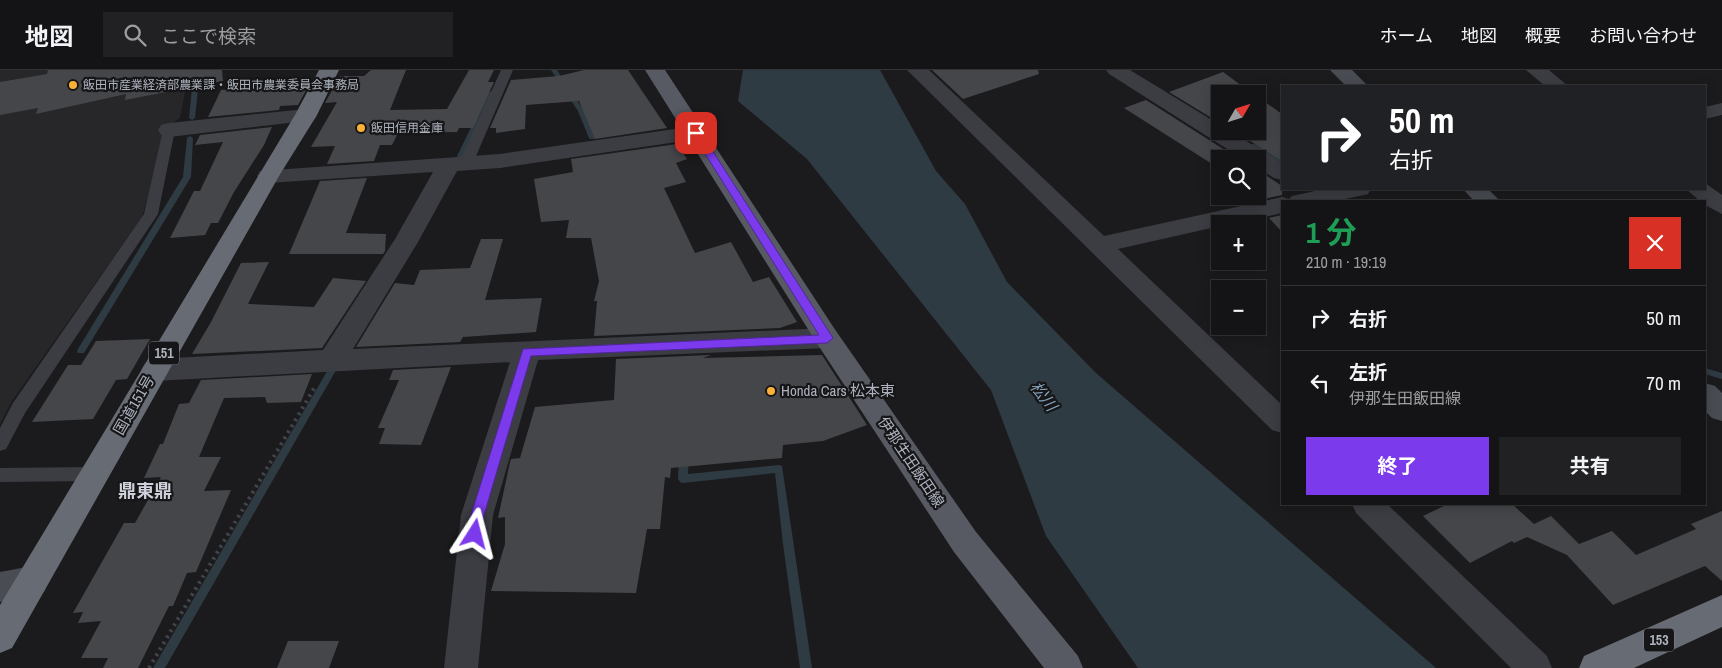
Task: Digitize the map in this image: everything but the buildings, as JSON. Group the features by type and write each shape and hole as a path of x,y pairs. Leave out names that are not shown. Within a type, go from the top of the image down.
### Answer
{"highway":[{"name":"国道151号","path":"0,637 268,176 306,115 329,70"},
{"name":"153","path":"1596,668 1722,611"}],"main road":[{"name":"伊那生田飯田線","path":"655,70 827,338 965,542 1066,668"}],"street":[{"path":"916,70 1281,421"},
{"path":"1116,70 1281,172"},
{"path":"1142,70 1211,112"},
{"path":"1340,70 1357,85"},
{"path":"1536,70 1557,85"},
{"path":"1706,113 1722,109"},
{"path":"169,130 306,115"},
{"path":"268,176 500,161 696,133"},
{"path":"1259,140 1281,153"},
{"path":"331,361 457,164"},
{"path":"1475,190 1487,200"},
{"path":"1699,190 1722,206"},
{"path":"1099,245 1281,205"},
{"path":"155,370 827,338"},
{"path":"461,668 478,515 527,352"},
{"path":"1706,395 1722,410"},
{"path":"1368,505 1535,668"},
{"path":"0,588 32,580"}],"lane":[{"path":"457,164 507,70"},
{"path":"0,444 19,408 151,214 169,130"},
{"path":"0,476 95,474"}],"path":[{"path":"149,668 331,361"}],"shaded area":[{"path":"0,70 189,70 180,118 168,126 142,217 12,401 0,424"}],"water":[{"name":"松川","path":"743,70 880,70 936,171 965,204 1007,282 1096,373 1436,668 1138,668 1046,536 991,390 807,159 738,101"}],"waterway":[{"path":"192,118 197,70"},
{"path":"554,70 581,111 592,138"},
{"path":"461,156 491,93"},
{"path":"81,351 187,177 190,138"},
{"path":"1254,146 1281,162"},
{"path":"159,668 332,370"},
{"path":"1706,371 1722,376"},
{"path":"684,457 683,479 779,469 806,668"}],"place":[{"name":"飯田市産業経済部農業課・飯田市農業委員会事務局","path":"73,85"},
{"name":"飯田信用金庫","path":"361,128"},
{"name":"Honda Cars 松本東","path":"771,391"}],"district":[{"name":"鼎東鼎","path":"145,491"}],"route":[{"path":"475,534 478,515 527,352 827,338 696,133"}]}
